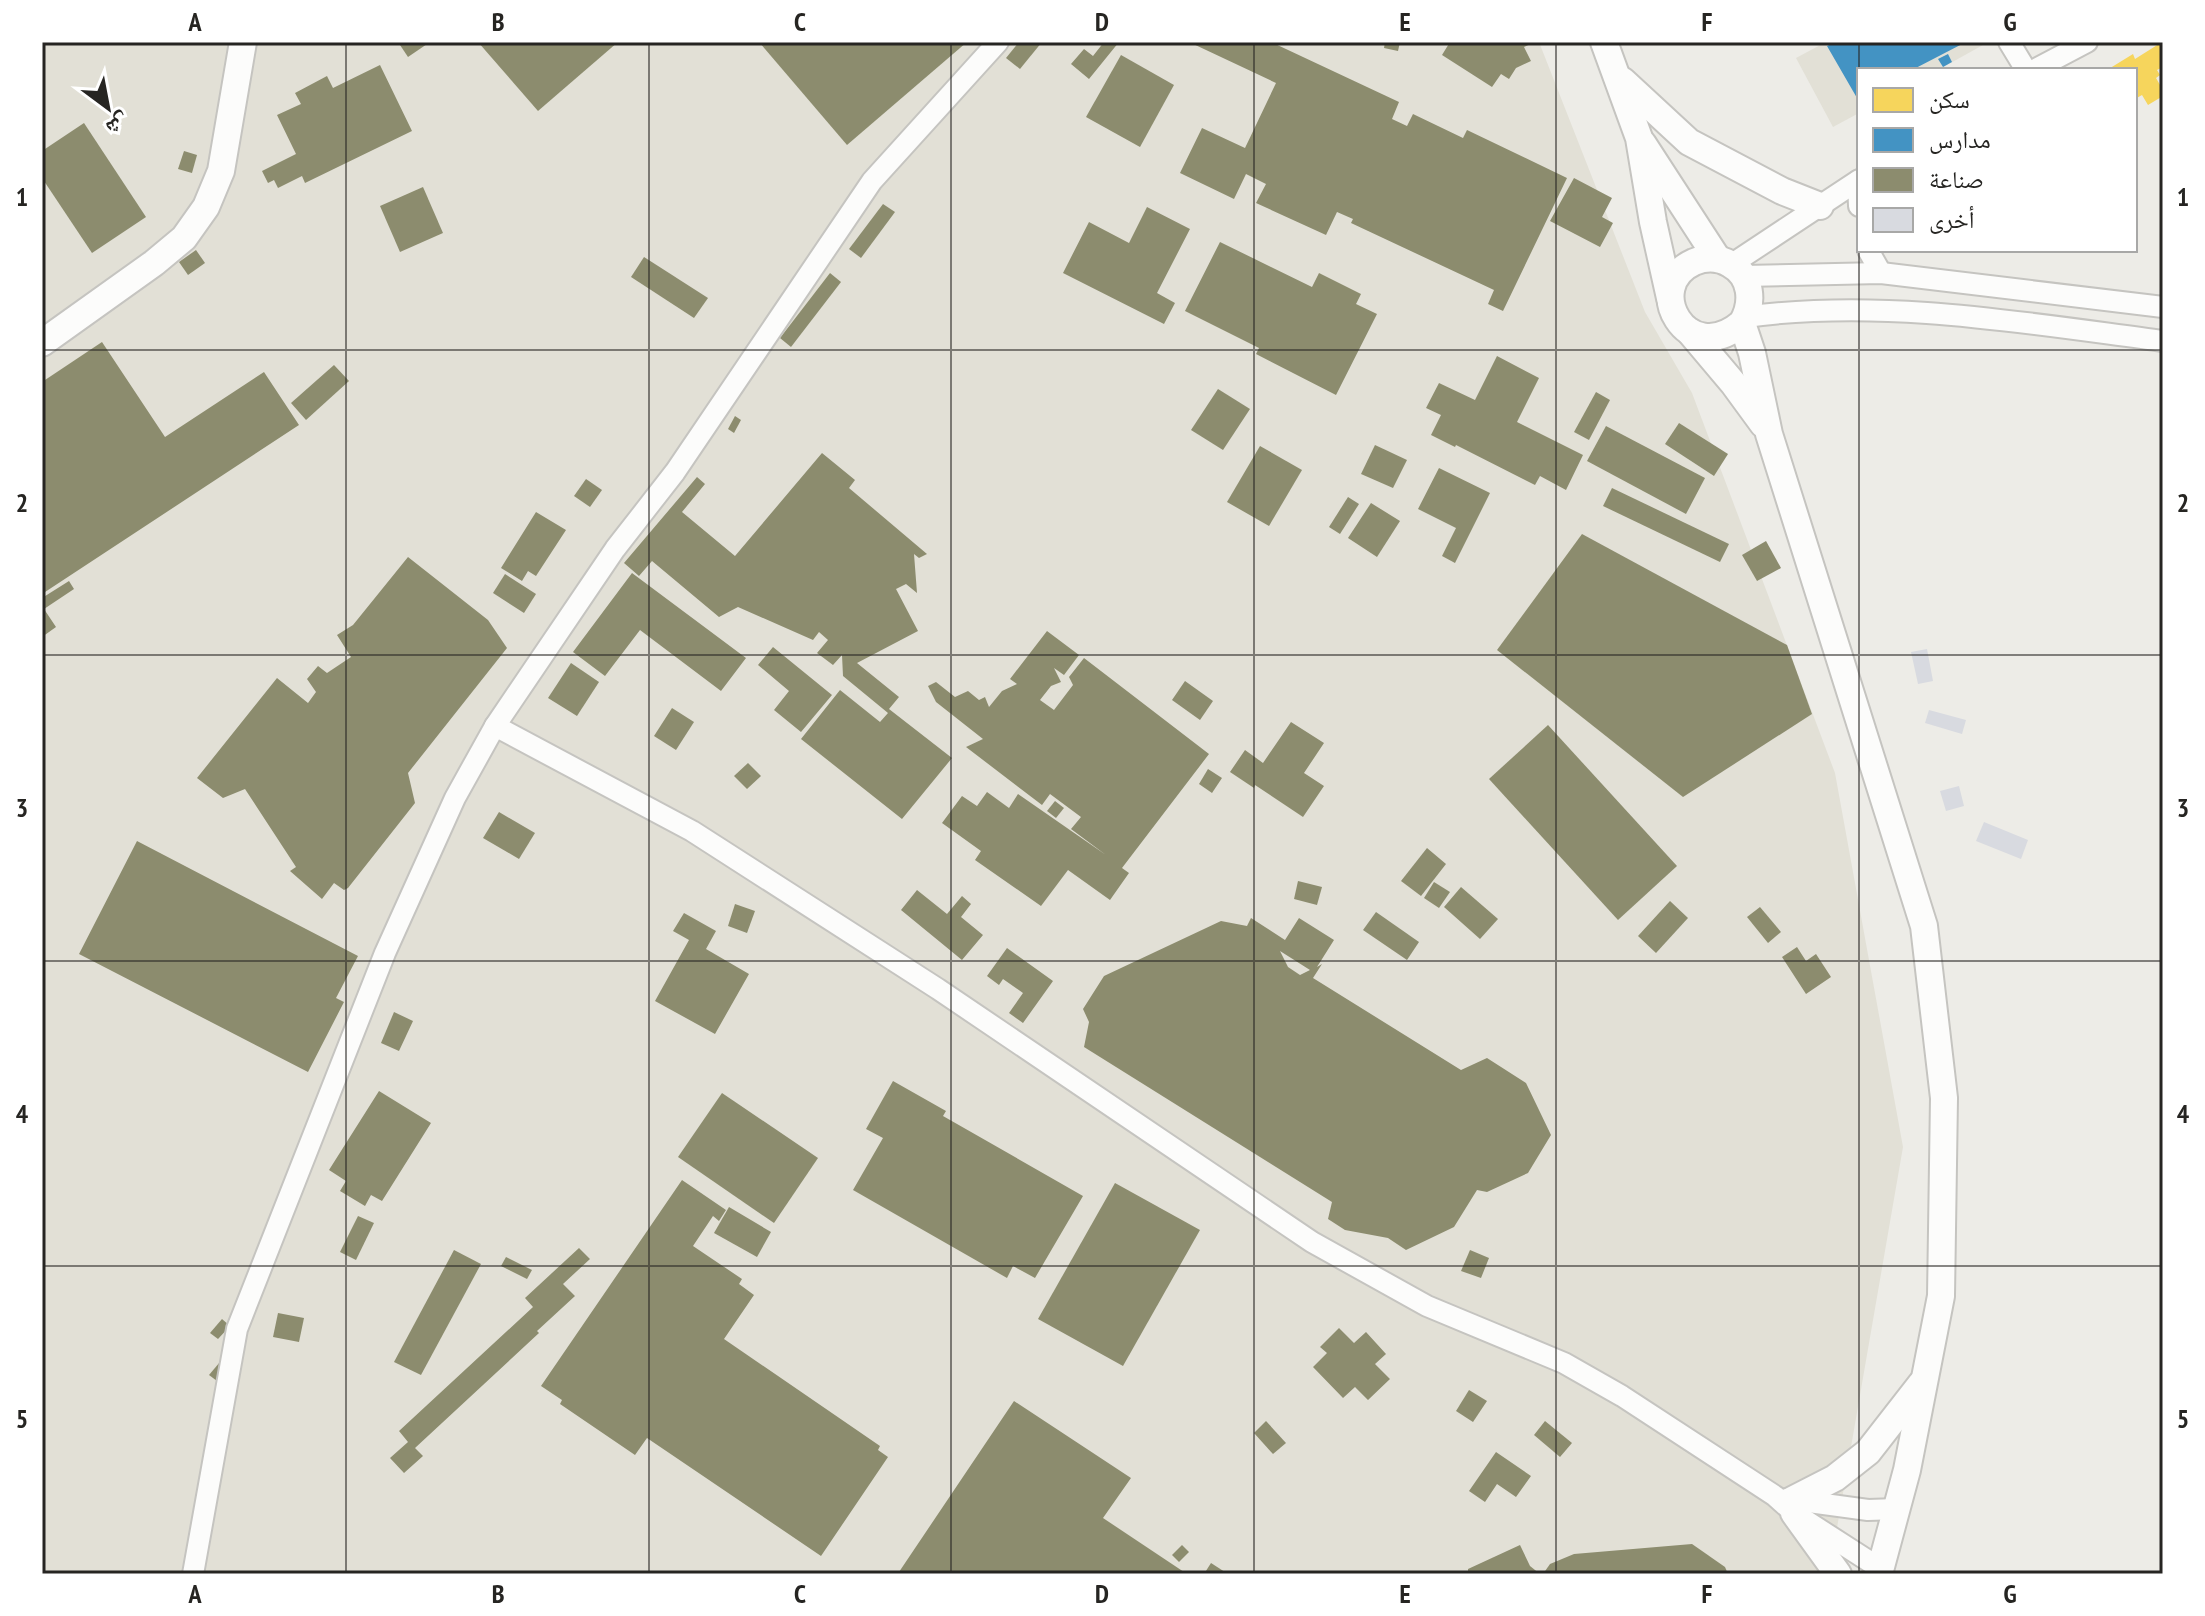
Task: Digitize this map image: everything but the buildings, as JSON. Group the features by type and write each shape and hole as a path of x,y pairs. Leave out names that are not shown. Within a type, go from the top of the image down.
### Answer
{"main road":[{"path":"42,343 154,263 184,238 206,207 221,171 243,42"},
{"path":"1604,42 1639,138 1653,222 1673,311 1679,323 1733,383 1769,434"},
{"path":"1619,77 1689,142 1782,191 1820,206"},
{"path":"1639,138 1749,289 1750,303 1744,320 1731,332 1717,337 1703,337 1690,332"},
{"path":"1670,298 1680,272 1690,264 1703,259 1731,266"},
{"path":"1744,320 1769,434 1924,926 1944,1098 1941,1296 1897,1509 1880,1572"},
{"path":"1838,1574 1787,1503 1835,1478 1868,1452 1925,1377"}],"street":[{"path":"193,1574 237,1329 385,953 455,798 495,726 615,549 675,472 872,181 998,42"},
{"path":"2009,42 2025,68"},
{"path":"2038,68 2087,42"},
{"path":"1731,266 1857,181"},
{"path":"1869,252 1881,273"},
{"path":"1731,266 1881,273 2163,307"},
{"path":"1744,320 1793,311 1896,310 2163,341"},
{"path":"495,726 692,831 938,989 1312,1242 1427,1306 1564,1363 1622,1396 1787,1503 1880,1572"},
{"path":"1787,1503 1868,1510 1897,1509"}],"shaded area":[{"path":"42,42 1539,42 1645,312 1692,393 1835,773 1903,1147 1829,1574 42,1574"},
{"path":"1826,42 1982,42 1983,45 1942,68 1857,68 1857,114 1833,127 1796,58"}]}
